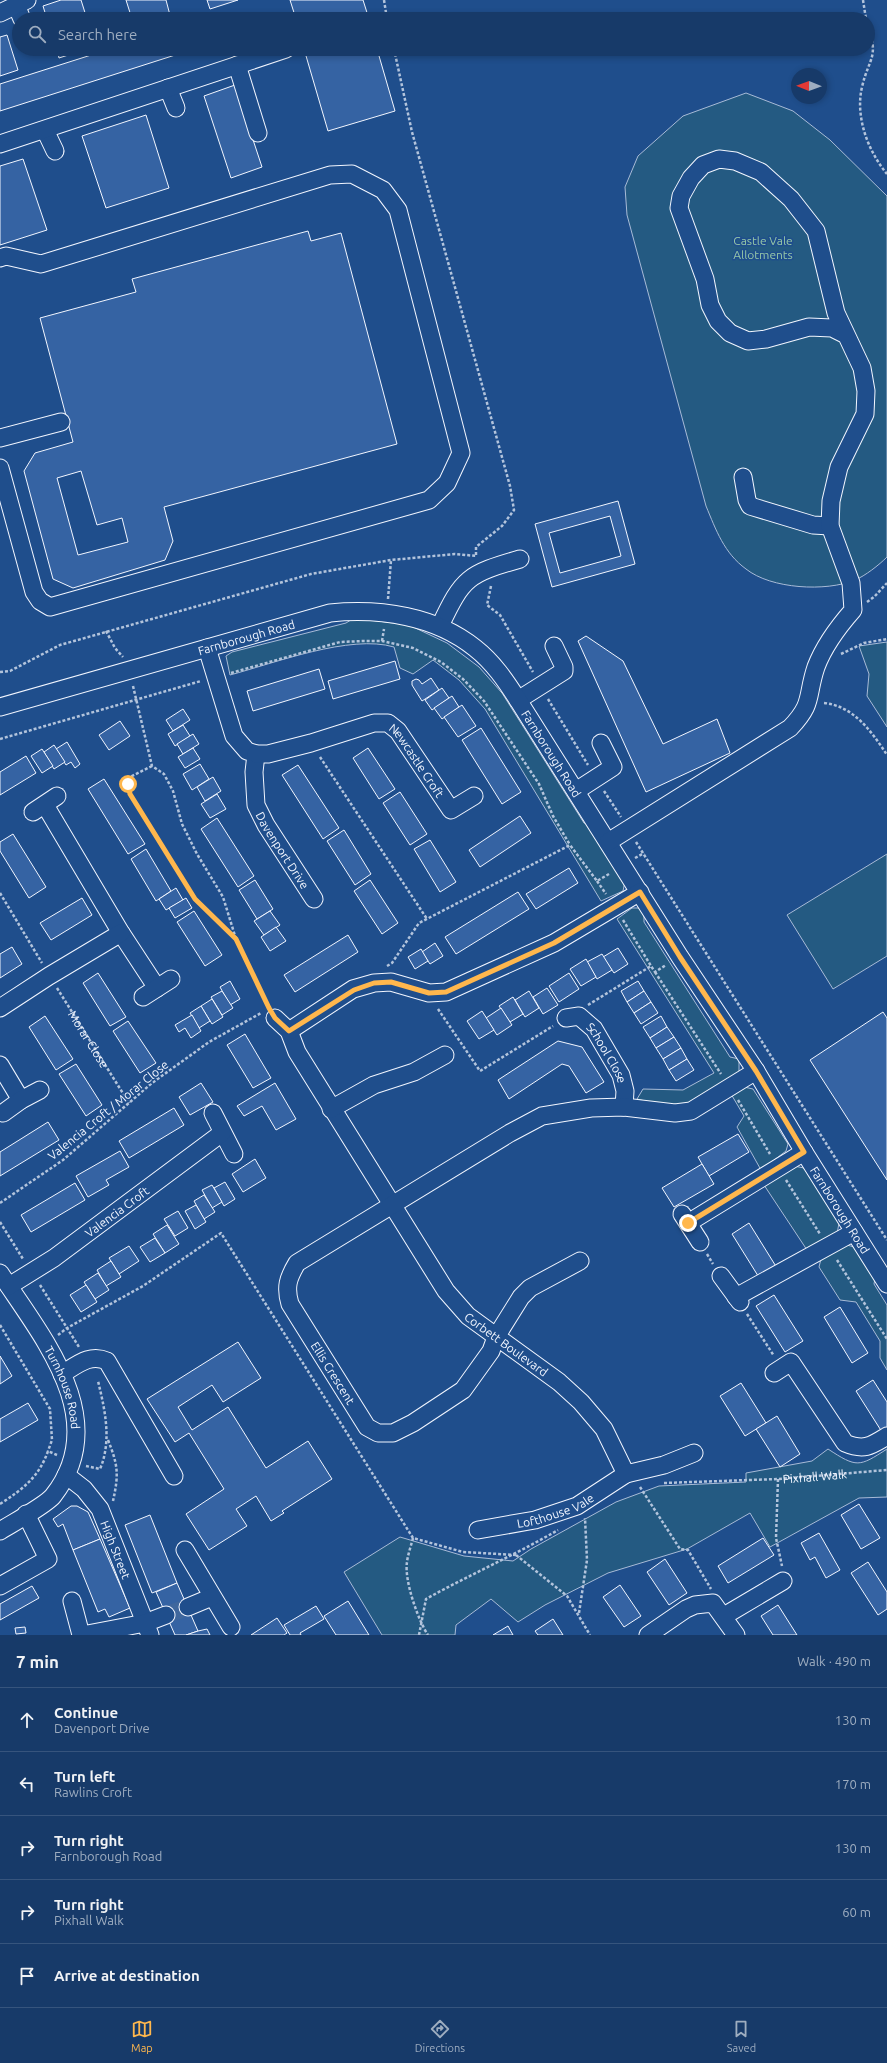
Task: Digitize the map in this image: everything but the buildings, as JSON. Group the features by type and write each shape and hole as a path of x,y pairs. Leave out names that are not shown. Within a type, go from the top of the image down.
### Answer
{"street":[{"path":"0,13 21,8"},
{"path":"0,144 46,130 265,56"},
{"path":"237,65 258,133"},
{"path":"168,88 176,108"},
{"path":"46,130 55,152"},
{"path":"608,842 790,728 802,715 809,701 816,668 835,630 853,610 852,582 830,526 831,501 839,467 865,414 866,391 862,368 836,313 816,231 791,199 761,172 736,160 719,159 703,165 691,178 681,196 679,208 705,279 710,305 718,321 730,333 748,341 766,339 809,328 832,328 846,335"},
{"path":"0,258 6,256 41,264 330,174 352,174 382,190 398,210 461,453 447,483 429,500 50,607 40,601 34,592 0,468"},
{"path":"0,438 61,422"},
{"path":"743,477 747,500 750,506 813,525 830,526"},
{"path":"440,626 454,597 467,579 489,568 520,559"},
{"name":"Farnborough Road","path":"0,706 330,613 358,610 409,616 440,626 475,648 500,673 518,700 680,957 756,1071 804,1152 887,1284"},
{"path":"518,700 564,671 564,667 554,646"},
{"path":"207,648 234,736 247,751 256,754"},
{"name":"Newcastle Croft","path":"256,754 268,754 311,743 374,723 388,723 398,731 450,810 474,796"},
{"path":"576,790 596,779 613,767 601,743"},
{"name":"Davenport Drive","path":"256,754 254,772 256,805 266,825 314,899"},
{"path":"45,804 121,933 157,988"},
{"path":"273,1010 289,1031 354,990 374,983 391,982 429,993 446,992 554,943 640,892"},
{"path":"0,1008 49,976 121,933"},
{"name":"School Close","path":"566,1018 579,1016 594,1029 621,1075 625,1091 624,1107"},
{"name":"Corbett Boulevard","path":"289,1031 297,1052 446,1291 468,1316 535,1364 581,1402 604,1429 626,1474"},
{"path":"331,1108 374,1085 414,1072 446,1055"},
{"path":"0,1065 21,1100"},
{"path":"392,1206 510,1133 527,1129 542,1116 592,1108 624,1107 675,1112 691,1111 756,1071"},
{"path":"3,1113 21,1100 40,1090"},
{"path":"213,1113 234,1154"},
{"name":"Valencia Croft","path":"4,1279 54,1258 222,1133"},
{"path":"700,1242 685,1219 804,1152"},
{"name":"Ellis Crescent","path":"392,1206 297,1263 289,1276 286,1292 290,1304 367,1427 378,1433 393,1433 413,1424 463,1390 491,1351 496,1337"},
{"path":"721,1276 738,1300 854,1232"},
{"path":"496,1337 521,1297 530,1288 580,1261"},
{"name":"Turnhouse Road","path":"0,1531 52,1497 66,1475 77,1445 73,1404 62,1374 47,1345 4,1279"},
{"path":"62,1374 89,1358 99,1357 107,1361 174,1476"},
{"path":"778,1371 791,1362 845,1443 858,1448 874,1444 887,1436"},
{"name":"Lofthouse Vale","path":"478,1530 535,1520 577,1506 626,1474 664,1465 694,1453"},
{"name":"High Street","path":"66,1475 84,1489 100,1509 148,1629"},
{"path":"0,1586 48,1559 26,1514"},
{"path":"186,1550 231,1628"},
{"path":"729,1613 783,1581"},
{"path":"188,1607 212,1597"},
{"path":"72,1601 82,1635 148,1629 166,1615"},
{"path":"648,1635 686,1609 695,1605 713,1603 729,1613 736,1635"}],"path":[{"path":"384,0 386,12"},
{"path":"863,0 865,12"},
{"path":"396,56 412,132 510,486 514,510 502,526 476,547 476,555"},
{"path":"873,56 862,88 861,116 867,140 880,165 887,174"},
{"path":"0,672 10,671 60,645 311,574 391,560 455,554 476,555 489,568 492,577 487,605 500,615 540,686 596,779 629,829 887,1240"},
{"path":"853,610 874,598 887,583"},
{"path":"106,631 115,648 124,657 129,670 152,766 164,774 173,791 182,824 197,854 223,897 236,939 273,1010"},
{"path":"819,661 832,659 864,643 887,638"},
{"path":"0,739 340,642 382,641 413,648 441,662 463,679 484,701 539,784 553,816 570,845 615,907 654,972 680,957"},
{"path":"809,701 829,703 851,712 874,734 887,755"},
{"path":"311,743 427,919"},
{"path":"152,766 128,778 130,794 195,899 236,939"},
{"path":"385,968 392,963 419,923 570,845"},
{"path":"597,881 644,853"},
{"name":"Morar Close","path":"0,893 49,976 129,1102"},
{"path":"429,993 480,1071 650,966"},
{"name":"Valencia Croft / Morar Close","path":"0,1203 63,1160 152,1083 209,1042 273,1010"},
{"path":"47,1345 66,1328 143,1286 221,1233 413,1538 463,1552 516,1555 567,1596 579,1613 590,1635"},
{"path":"700,1242 721,1276"},
{"path":"738,1300 778,1371"},
{"path":"0,1325 50,1409 52,1440 48,1451"},
{"name":"Pixhall Walk","path":"783,1581 787,1579 780,1562 776,1538 778,1479 887,1470"},
{"path":"659,1484 710,1480 778,1479"},
{"path":"633,1490 640,1486 646,1485"},
{"path":"640,1486 680,1549 688,1550 715,1595 713,1603"},
{"path":"578,1519 585,1515 587,1560 579,1613"},
{"path":"419,1635 426,1599 451,1585 516,1555 564,1527"},
{"path":"413,1538 406,1563 410,1589 421,1624 428,1635"}],"green space":[{"name":"Castle Vale Allotments","path":"746,93 793,111 830,140 887,196 887,557 863,576 843,584 814,587 770,581 757,576 738,563 726,548 713,524 706,506 627,215 625,187 638,156 683,116"},
{"path":"354,618 409,625 447,643 479,667 502,693 584,823 590,824 625,881 623,891 601,901 485,709 459,680 433,660 413,674 400,668 394,647 376,644 356,644 290,657 230,675 226,656 232,652 346,623"},
{"path":"887,642 887,727 867,696 869,674 859,646"},
{"path":"887,854 887,956 833,989 787,915"},
{"path":"632,908 641,908 644,912 644,922 730,1057 739,1059 739,1072 690,1104 673,1108 637,1099 643,1089 683,1090 714,1073 617,919"},
{"path":"744,1087 753,1089 788,1144 786,1151 761,1170 737,1127 744,1116 731,1094"},
{"path":"794,1166 804,1168 839,1223 837,1234 807,1250 764,1185"},
{"path":"847,1245 854,1247 875,1278 874,1284 887,1305 887,1370 880,1358 880,1341 856,1302 840,1300 819,1267 821,1259"},
{"path":"828,1449 846,1460 858,1463 864,1462 887,1449 887,1497 859,1498 770,1547 750,1513 687,1549 608,1573 545,1605 518,1622 491,1599 456,1625 455,1635 382,1635 344,1572 400,1537 464,1556 513,1561 531,1549 616,1502 659,1486 746,1482 746,1473 812,1461"}],"tunnel":[{"path":"166,1615 188,1607"}],"route":[{"path":"128,784 130,794 195,899 236,939 269,1008 275,1018 289,1031 354,990 374,983 391,982 422,992 446,992 554,943 640,892 680,957 756,1071 804,1152 688,1223"}]}
